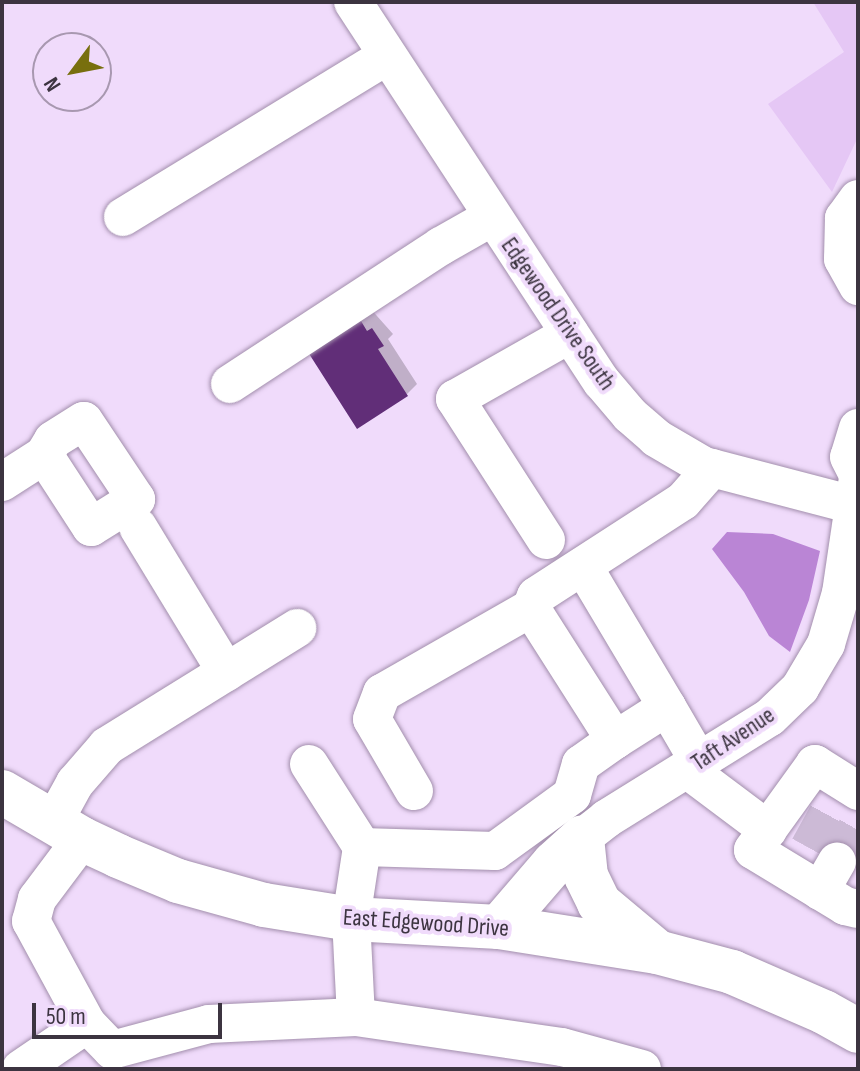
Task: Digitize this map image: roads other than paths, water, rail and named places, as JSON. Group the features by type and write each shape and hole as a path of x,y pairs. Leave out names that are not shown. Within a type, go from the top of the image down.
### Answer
{"main road":[{"name":"East Edgewood Drive","path":"2,792 67,831 178,881 264,905 351,919 499,927 657,952 732,972 824,1012 858,1031"},
{"path":"499,927 538,881 582,838"},
{"path":"582,838 586,876 599,903 657,952"}],"street":[{"name":"Edgewood Drive South","path":"353,2 602,382 630,415 656,438 712,468 857,491"},
{"path":"123,217 387,56"},
{"path":"858,199 844,218 843,259 858,286"},
{"path":"230,384 441,246 492,217"},
{"path":"546,540 455,399 570,334"},
{"name":"Taft Avenue","path":"582,838 606,819 770,717 806,677 826,644 841,593 857,491 849,457 858,428"},
{"path":"2,482 44,455"},
{"path":"414,791 372,719 382,693 531,608 536,596 683,501 712,468"},
{"path":"138,527 226,672"},
{"path":"583,566 667,707 693,766 768,830"},
{"path":"531,608 615,740"},
{"path":"297,628 107,746 75,783 67,831 37,899 18,916 31,921 87,1024 112,1050 209,1024 356,1017 562,1047 642,1069"},
{"path":"362,847 495,851 572,795 581,764 667,707"},
{"path":"309,764 362,847 351,919 356,1017"},
{"path":"832,882 753,850 815,764 845,794"},
{"path":"21,1069 87,1024"}],"tunnel":[{"path":"809,848 831,808"},
{"path":"837,862 858,826"}]}
